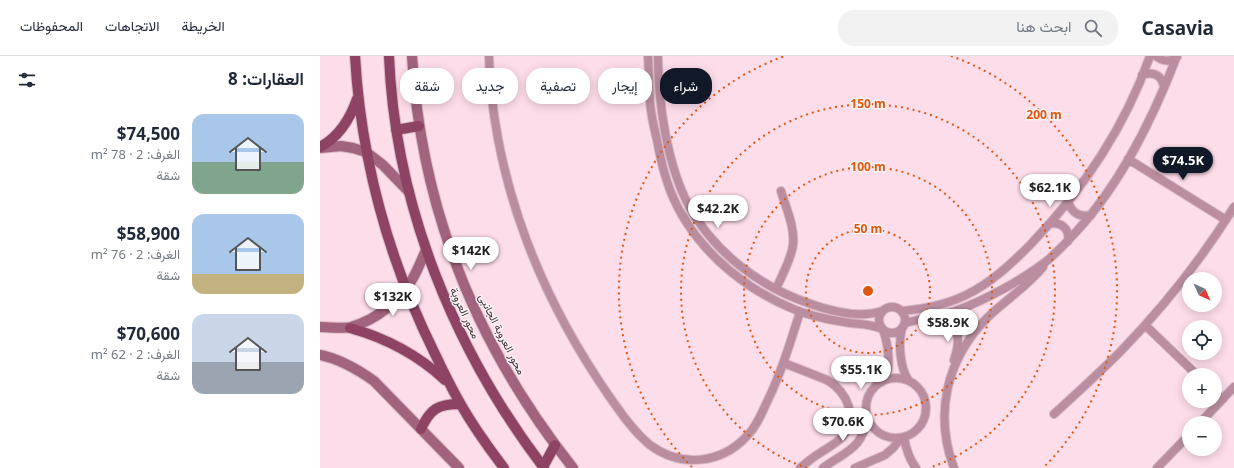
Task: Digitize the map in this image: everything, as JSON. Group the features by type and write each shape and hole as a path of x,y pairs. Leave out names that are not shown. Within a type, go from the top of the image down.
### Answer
{"main road":[{"path":"354,56 366,152 384,224 406,289 450,386 481,437 504,468"},
{"name":"محور العروبة","path":"389,56 393,109 399,150 409,192 426,250 452,316 481,373 503,409 544,468"},
{"path":"320,148 339,133 353,110 358,95"},
{"path":"396,130 419,126"},
{"path":"350,328 375,336 404,350 436,372 450,386"},
{"path":"421,429 426,417 436,409 448,404 460,404"},
{"path":"544,468 555,445"}],"street":[{"name":"محور العروبة الجانبى","path":"412,56 419,126 427,168 439,212 469,297 487,336 508,374 555,445 573,468"},
{"path":"489,56 493,101 508,183 532,255 547,291 564,324 596,378 619,410 639,434 651,445 662,453 674,458 702,464 723,455 748,435 757,422 784,363 800,312"},
{"path":"648,56 650,102 653,122 665,174 675,201 695,233 713,255 732,272 758,291 790,308 800,312 831,319 873,326 886,332 893,333 900,330 903,325 956,310 974,303 1018,280 1048,260"},
{"path":"658,56 659,85 667,143 671,160 683,194 696,217 717,244 742,268 763,282 800,300 839,311 865,314 882,311"},
{"path":"882,382 887,374 888,367 887,346 883,330 878,320 880,313 885,308 892,306 902,311 940,305 978,289 1001,273 1049,224 1092,169 1126,112 1150,56"},
{"path":"1156,56 1167,61 1177,57"},
{"path":"952,371 978,328 1034,277 1048,260 1068,241 1091,215 1112,186 1145,127 1177,57"},
{"path":"1142,75 1152,73 1156,75 1163,82 1164,87"},
{"path":"320,148 341,146 366,152 383,165 409,192"},
{"path":"1128,159 1226,220"},
{"path":"776,289 791,254 794,239 791,223 781,191"},
{"path":"1068,201 1074,212 1082,216 1091,215"},
{"path":"1054,414 1114,358 1145,325 1184,278 1234,207"},
{"path":"1049,224 1058,223 1066,228 1068,232 1068,241"},
{"path":"320,327 350,328 380,313 393,303 406,289 413,278 426,250"},
{"path":"758,291 763,282"},
{"path":"902,311 904,316 900,338 902,365 904,374 909,381"},
{"path":"932,317 939,317 950,323 955,328 957,334 958,347 946,395 944,418 944,428 954,468"},
{"path":"1145,325 1190,368"},
{"path":"320,356 345,363 360,371 379,386 458,468"},
{"path":"784,363 833,383 846,397 850,409 849,426 842,437 800,468"},
{"path":"823,468 852,449 859,442 864,433 867,418 867,400 873,389 882,382 893,378 909,381 921,392 924,399 926,407 925,415 918,429 912,434 902,437 889,437 878,432 867,418"},
{"path":"1207,416 1234,387"},
{"path":"855,468 885,455 902,437"},
{"path":"902,437 911,460 916,468"},
{"path":"1157,468 1182,442"}]}
